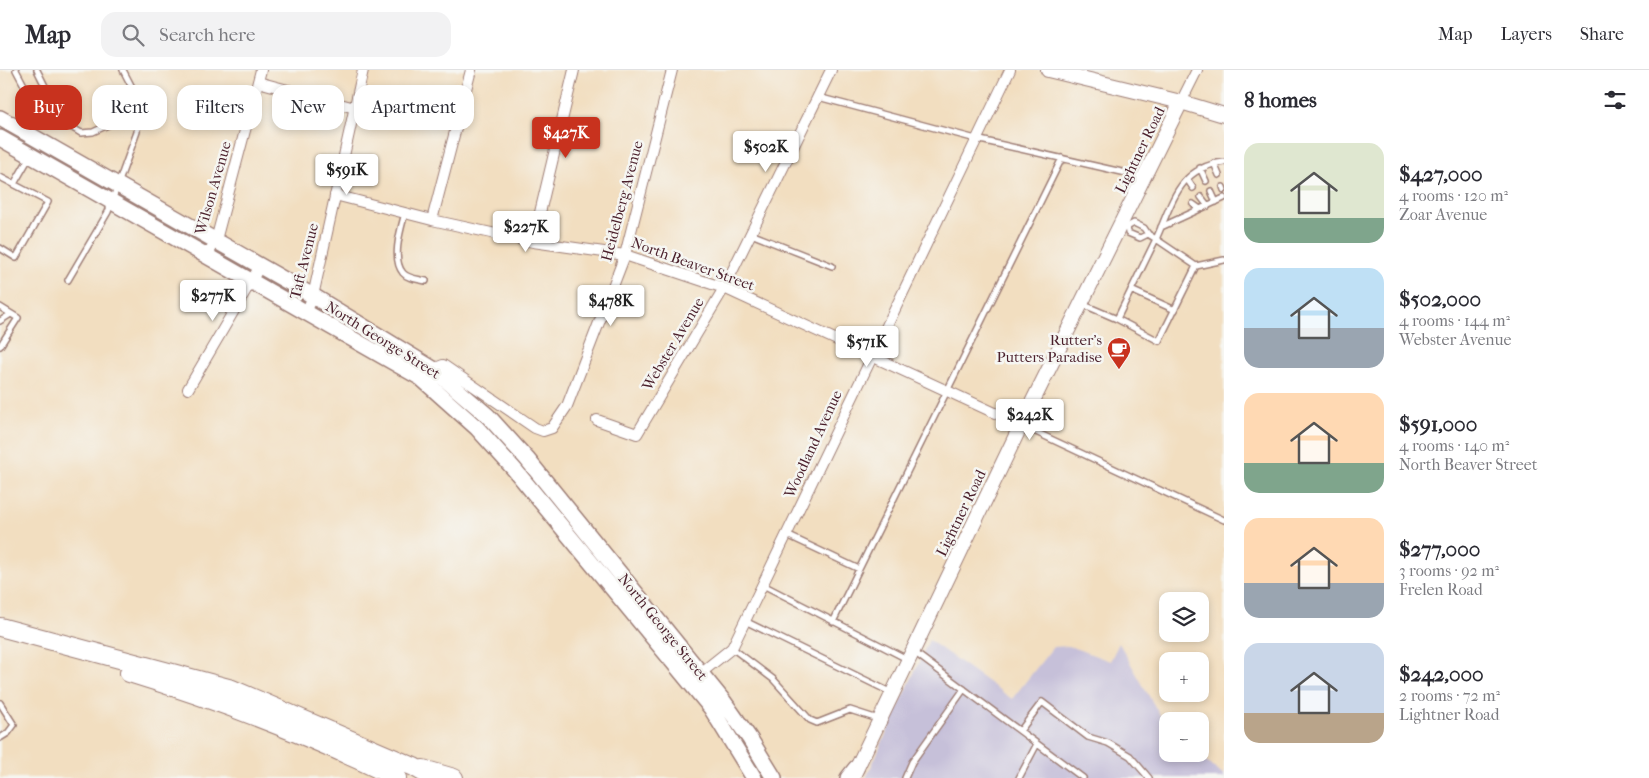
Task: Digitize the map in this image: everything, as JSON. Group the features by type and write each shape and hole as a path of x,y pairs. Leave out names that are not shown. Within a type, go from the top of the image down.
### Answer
{"highway":[{"path":"0,636 232,689 414,767 433,778"},
{"path":"0,636 103,665 199,696 295,733 397,778"},
{"path":"414,767 454,778"}],"main road":[{"name":"North George Street","path":"0,118 313,296 433,369 488,416 527,459 696,677 712,708 754,778"},
{"name":"North George Street","path":"0,138 421,378 477,428 696,677 724,702 774,778"},
{"path":"750,739 785,778"}],"street":[{"name":"Wilson Avenue","path":"207,256 216,240 260,70"},
{"name":"Taft Avenue","path":"360,85 363,70"},
{"path":"432,220 471,70"},
{"path":"533,242 574,70"},
{"name":"Heidelberg Avenue","path":"433,369 443,365 535,428 543,430 552,428 566,406 625,255 672,70"},
{"name":"Webster Avenue","path":"597,420 637,434 724,288 831,70"},
{"name":"Woodland Avenue","path":"696,677 732,648 1010,70"},
{"path":"1048,70 1224,114"},
{"path":"1181,102 1197,70"},
{"path":"258,82 354,108"},
{"name":"Lightner Road","path":"852,775 881,719 1021,425 1124,225 1144,177 1181,102"},
{"name":"Taft Avenue","path":"306,313 313,296 354,112"},
{"name":"North Beaver Street","path":"335,195 432,220 533,242 625,255 724,288 1021,425"},
{"path":"188,389 260,266"}],"lane":[{"path":"16,70 24,85"},
{"path":"37,70 44,85"},
{"path":"123,70 131,85"},
{"path":"818,97 976,139 1144,177"},
{"path":"76,130 81,133 98,130"},
{"path":"68,280 108,212 137,130"},
{"path":"14,184 30,155"},
{"path":"833,622 1062,158"},
{"path":"1117,319 1156,239 1175,205 1178,191 1192,172 1214,163 1224,162"},
{"path":"1214,163 1219,176"},
{"path":"1200,168 1206,180"},
{"path":"0,177 48,202 16,258 0,248"},
{"path":"1186,180 1193,188"},
{"path":"1178,191 1184,196"},
{"path":"1211,191 1216,202"},
{"path":"1201,197 1208,206"},
{"path":"1162,228 1189,212 1224,198"},
{"path":"1193,204 1200,209"},
{"path":"405,213 397,244 402,273 410,278 426,281"},
{"path":"1148,234 1140,238 1128,233 1124,225 1134,223 1144,228 1148,234 1196,266 1224,260"},
{"path":"750,234 832,266"},
{"path":"1082,304 1160,340 1196,266"},
{"path":"1131,290 1174,310"},
{"path":"0,307 18,318 0,346"},
{"path":"0,321 10,314"},
{"path":"1021,425 1224,520"},
{"path":"787,535 859,569"},
{"path":"763,585 833,622 911,656 964,689 1083,778"},
{"path":"745,621 893,694"},
{"path":"732,648 773,679 810,720 817,723 850,710 881,719"},
{"path":"905,778 912,762 964,689"},
{"path":"1020,731 1042,702 1088,737 1108,743 1130,756 1148,778"},
{"path":"0,703 14,725 8,733 0,738"},
{"path":"1019,778 1037,744"}],"shaded area":[{"path":"929,640 1012,699 1053,647 1069,646 1110,661 1119,643 1159,714 1159,762 1207,762 1224,775 1224,778 866,778"}],"place":[{"name":"Rutter’s Putters Paradise","path":"1119,370"}]}
